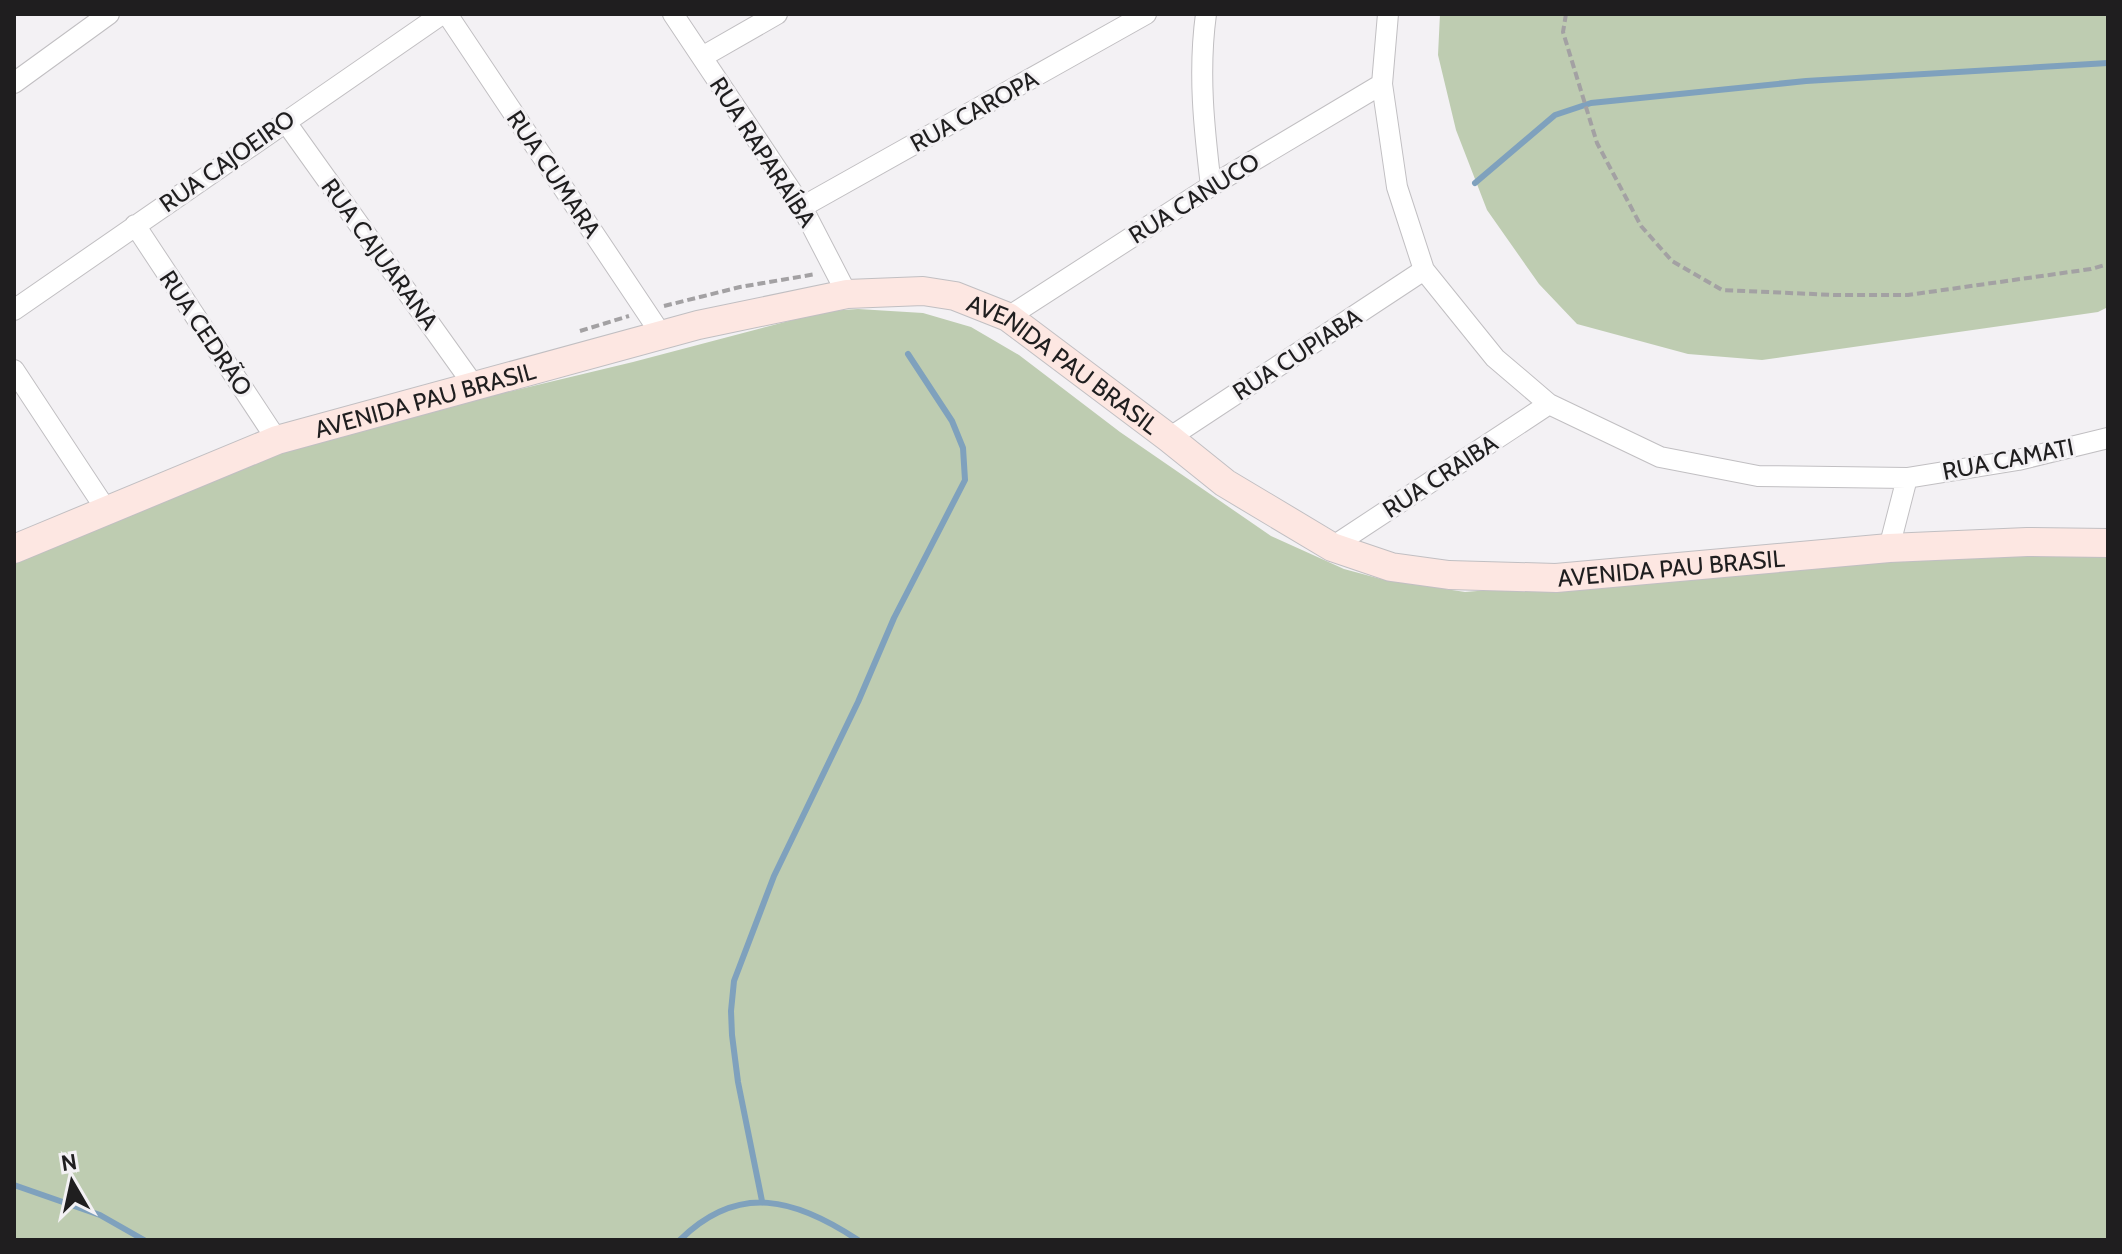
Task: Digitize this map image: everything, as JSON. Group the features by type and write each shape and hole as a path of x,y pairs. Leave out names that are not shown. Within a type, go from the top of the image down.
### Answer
{"main road":[{"name":"AVENIDA PAU BRASIL","path":"14,549 277,440 475,387 654,323 841,282 955,296 1008,317 1225,483 1332,547 1391,567 1449,575 1556,578 1889,548 2027,542 2108,543"}],"street":[{"path":"14,83 109,14"},
{"name":"RUA CAJOEIRO","path":"14,310 444,14"},
{"name":"RUA CUMARA","path":"444,14 654,323"},
{"name":"RUA RAPARAÍBA","path":"673,14 802,207 841,282"},
{"path":"702,57 777,14"},
{"name":"RUA CAROPA","path":"802,207 1146,14"},
{"path":"1206,14 1201,47 1201,101 1211,186"},
{"path":"1388,14 1382,84 1397,187 1424,270"},
{"name":"RUA CANUCO","path":"1008,317 1211,186 1382,84"},
{"name":"RUA CAJUARANA","path":"285,121 475,387"},
{"name":"RUA CEDRÃO","path":"135,225 277,440"},
{"name":"RUA CAMATI","path":"1424,270 1495,358 1549,404 1660,457 1758,476 1907,478 2018,460 2108,438"},
{"name":"RUA CUPIABA","path":"1169,438 1424,270"},
{"path":"14,370 107,511"},
{"name":"RUA CRAIBA","path":"1332,547 1549,404"},
{"path":"1889,548 1907,478"}],"path":[{"path":"1566,14 1563,32 1597,143 1641,226 1672,261 1722,290 1908,295 2108,264"},
{"path":"575,332 654,323 740,287 841,282"}],"green space":[{"path":"1440,14 2108,14 2108,307 2098,312 1762,360 1688,354 1577,324 1539,284 1487,210 1456,130 1438,55"},
{"path":"858,309 923,313 971,327 1019,355 1120,432 1271,536 1344,569 1381,579 1465,592 1700,573 2108,548 2108,1240 14,1240 14,556 292,444 633,362 827,311"}],"waterway":[{"path":"1475,183 1555,115 1591,103 1806,81 2108,63"},
{"path":"762,1201 738,1082 732,1035 734,981 774,876 858,702 894,618 965,480 963,448 952,421 908,354"},
{"path":"14,1185 100,1215 144,1240"},
{"path":"680,1240 702,1222 724,1210 746,1204 768,1203 812,1215 858,1240"}]}
